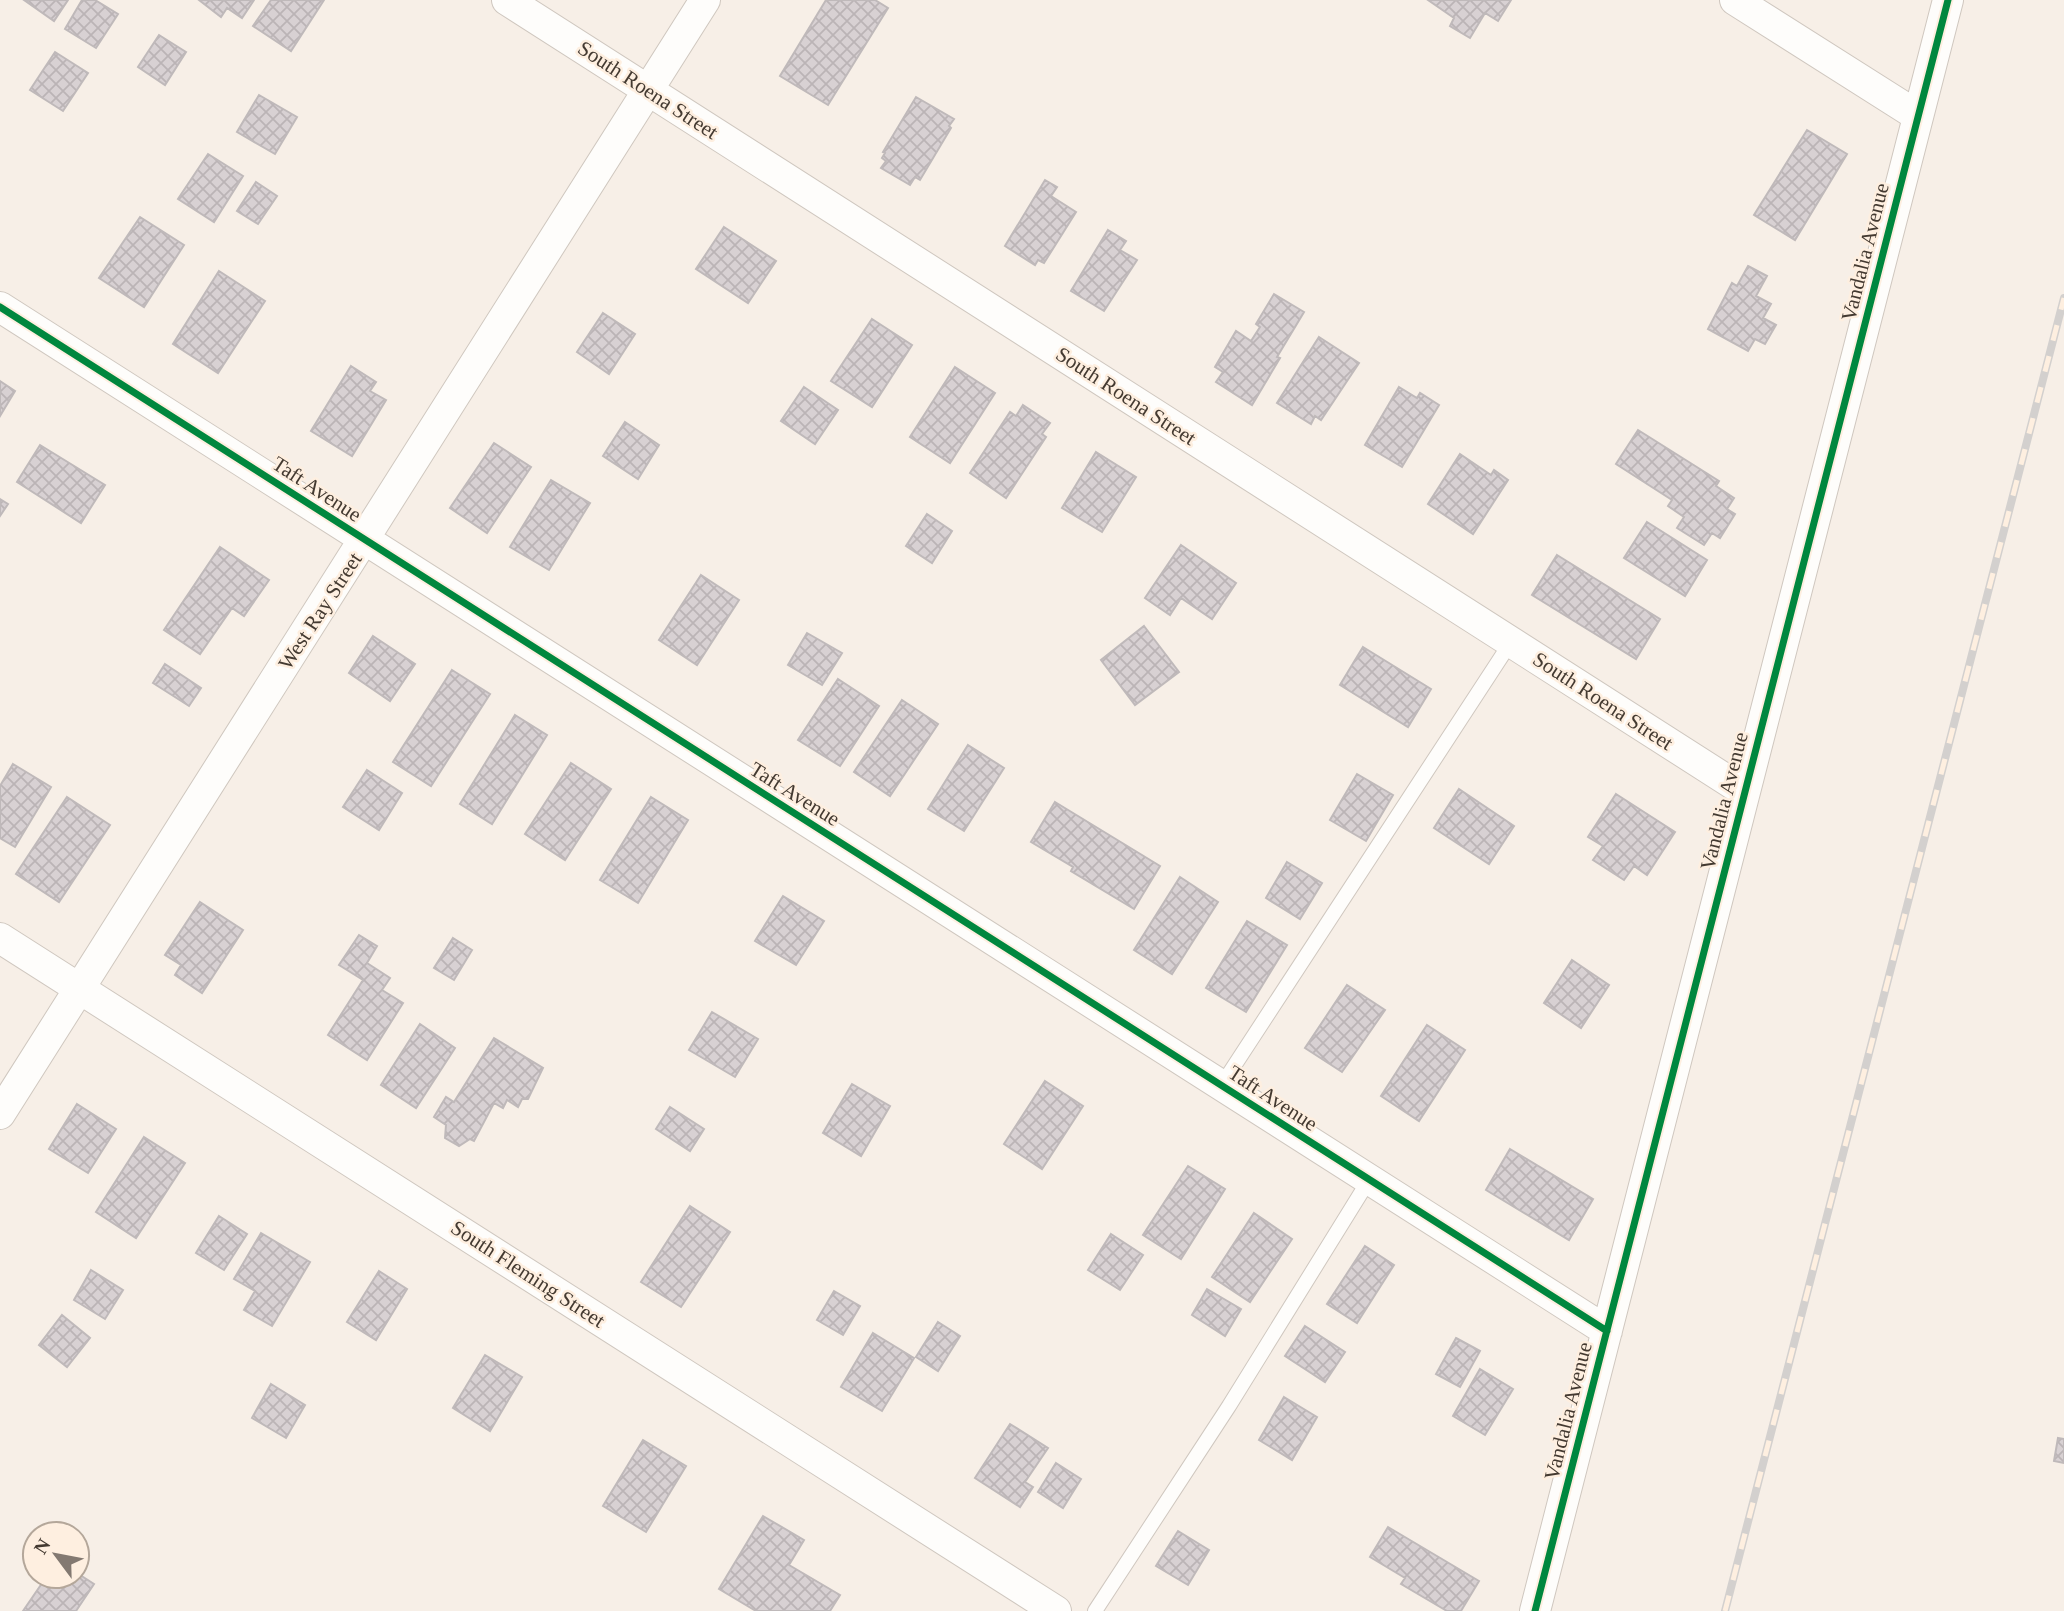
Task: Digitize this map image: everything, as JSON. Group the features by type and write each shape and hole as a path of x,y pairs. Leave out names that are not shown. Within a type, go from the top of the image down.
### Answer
{"street":[{"name":"South Roena Street","path":"507,0 1744,792"},
{"name":"West Ray Street","path":"0,1114 705,0"},
{"path":"1735,0 1917,116"},
{"name":"Vandalia Avenue","path":"1535,1611 1948,0"},
{"name":"Taft Avenue","path":"0,307 1607,1332"},
{"name":"South Fleming Street","path":"0,938 1056,1611"}],"lane":[{"path":"1222,1086 1511,642"},
{"path":"1095,1611 1229,1406 1369,1180"}],"building":[{"path":"24,0 68,0 54,21"},
{"path":"82,0 95,0 118,14 96,48 65,29"},
{"path":"199,0 254,0 242,18 227,8 221,17"},
{"path":"271,0 324,0 291,51 253,26"},
{"path":"826,0 875,0 888,8 828,105 780,76"},
{"path":"1428,0 1511,0 1498,21 1485,13 1470,38 1450,26 1454,18"},
{"path":"159,35 186,52 165,85 138,67"},
{"path":"55,52 88,73 63,111 30,90"},
{"path":"259,95 297,117 275,154 237,132"},
{"path":"916,97 954,119 920,180 915,177 910,185 881,168 886,161 882,158 885,153 883,152"},
{"path":"1807,130 1847,154 1795,240 1754,215"},
{"path":"208,154 243,176 214,222 178,199"},
{"path":"1045,180 1057,187 1051,196 1076,212 1044,263 1038,260 1035,265 1005,246"},
{"path":"256,182 277,196 258,224 237,211"},
{"path":"140,217 184,245 144,307 99,278"},
{"path":"724,227 776,261 748,303 696,269"},
{"path":"1108,230 1126,241 1120,250 1137,260 1104,311 1071,291"},
{"path":"1748,266 1767,276 1756,296 1771,304 1763,318 1776,325 1765,344 1755,339 1748,351 1708,329 1732,283 1737,286"},
{"path":"219,271 265,301 218,373 173,344"},
{"path":"1274,294 1304,312 1252,405 1216,382 1223,372 1215,367 1236,331 1251,341 1260,327 1256,324"},
{"path":"603,313 635,334 609,374 577,352"},
{"path":"872,319 912,345 872,407 831,381"},
{"path":"1319,337 1359,363 1321,420 1315,416 1311,424 1277,403"},
{"path":"351,366 376,382 370,391 386,400 352,456 311,431"},
{"path":"955,367 995,393 950,463 910,437"},
{"path":"0,381 15,391 0,416"},
{"path":"804,387 838,410 815,444 781,421"},
{"path":"1399,387 1417,398 1420,393 1439,405 1402,467 1365,445"},
{"path":"1023,405 1050,423 1042,434 1046,437 1006,498 970,473 1010,412 1016,416"},
{"path":"625,422 659,445 638,479 603,456"},
{"path":"1638,430 1719,481 1716,486 1734,498 1727,509 1735,514 1720,538 1712,533 1704,545 1677,528 1684,517 1668,506 1672,500 1616,464"},
{"path":"494,443 531,467 487,533 450,508"},
{"path":"40,445 105,485 81,523 17,482"},
{"path":"1096,452 1136,477 1102,532 1062,508"},
{"path":"1460,454 1491,475 1494,470 1508,480 1473,534 1428,504"},
{"path":"551,480 590,503 549,570 510,547"},
{"path":"0,499 8,504 0,516"},
{"path":"927,514 952,531 932,563 906,546"},
{"path":"1647,522 1707,560 1685,596 1624,558"},
{"path":"1181,545 1236,583 1212,619 1181,598 1170,615 1145,598"},
{"path":"220,547 269,580 244,616 232,608 200,654 164,630"},
{"path":"1557,555 1660,619 1636,659 1532,595"},
{"path":"701,575 739,600 697,665 659,640"},
{"path":"1144,626 1179,672 1135,705 1101,660"},
{"path":"807,633 842,653 822,685 788,665"},
{"path":"373,636 415,664 390,701 349,673"},
{"path":"1363,647 1431,689 1408,727 1340,685"},
{"path":"165,664 201,688 189,706 153,683"},
{"path":"452,670 490,694 431,786 393,762"},
{"path":"838,679 879,706 840,766 798,740"},
{"path":"902,700 938,724 890,796 854,772"},
{"path":"515,715 547,735 492,824 460,804"},
{"path":"968,745 1004,768 964,831 928,809"},
{"path":"571,763 611,789 565,860 525,834"},
{"path":"13,764 51,787 15,847 0,838 0,786"},
{"path":"367,770 402,793 379,830 343,807"},
{"path":"1357,774 1393,795 1366,841 1330,820"},
{"path":"1459,789 1514,826 1489,864 1434,828"},
{"path":"1616,794 1675,832 1647,875 1634,866 1624,880 1593,860 1603,846 1588,837"},
{"path":"67,797 110,825 59,902 16,874"},
{"path":"651,797 688,820 638,903 600,880"},
{"path":"1055,802 1160,866 1134,909 1071,871 1073,867 1031,842"},
{"path":"1287,862 1322,883 1300,919 1266,898"},
{"path":"1180,877 1218,902 1172,974 1134,950"},
{"path":"783,896 824,921 796,965 755,941"},
{"path":"200,902 243,930 202,993 175,975 181,965 165,955"},
{"path":"1247,921 1287,945 1246,1012 1206,988"},
{"path":"359,935 377,946 367,963 390,978 382,990 403,1003 367,1060 328,1035 363,980 339,965"},
{"path":"453,938 472,950 454,980 434,968"},
{"path":"1572,960 1609,985 1581,1028 1544,1003"},
{"path":"1347,985 1385,1010 1342,1072 1305,1048"},
{"path":"712,1012 758,1039 735,1077 689,1050"},
{"path":"420,1024 455,1048 416,1108 381,1085"},
{"path":"1427,1025 1465,1050 1419,1121 1381,1096"},
{"path":"494,1038 543,1068 528,1099 522,1099 518,1107 507,1100 503,1108 494,1103 474,1141 470,1139 459,1146 445,1138 446,1125 434,1117 446,1097 454,1102"},
{"path":"1045,1081 1083,1106 1042,1169 1004,1144"},
{"path":"852,1084 890,1106 861,1156 823,1133"},
{"path":"77,1104 116,1129 88,1173 49,1149"},
{"path":"670,1107 704,1129 690,1151 656,1129"},
{"path":"144,1137 185,1163 136,1238 96,1212"},
{"path":"1510,1149 1593,1199 1569,1240 1486,1190"},
{"path":"1188,1166 1225,1189 1181,1259 1143,1235"},
{"path":"690,1206 730,1232 681,1307 641,1282"},
{"path":"1254,1213 1292,1239 1250,1302 1212,1277"},
{"path":"219,1216 247,1234 224,1270 196,1253"},
{"path":"261,1233 310,1262 272,1326 244,1310 255,1291 234,1279"},
{"path":"1111,1234 1143,1255 1120,1290 1088,1270"},
{"path":"1365,1246 1394,1265 1357,1323 1327,1304"},
{"path":"91,1270 123,1290 105,1319 74,1300"},
{"path":"379,1271 407,1289 376,1340 347,1322"},
{"path":"1207,1289 1241,1309 1225,1336 1192,1315"},
{"path":"834,1291 860,1306 843,1335 817,1320"},
{"path":"62,1315 90,1338 67,1367 39,1345"},
{"path":"938,1322 960,1336 938,1371 916,1357"},
{"path":"1305,1326 1345,1352 1325,1382 1285,1356"},
{"path":"873,1333 914,1358 882,1411 841,1387"},
{"path":"1456,1338 1480,1351 1460,1387 1436,1374"},
{"path":"485,1355 522,1377 490,1431 453,1408"},
{"path":"1480,1369 1513,1389 1485,1435 1453,1416"},
{"path":"271,1384 305,1405 286,1438 252,1418"},
{"path":"1284,1397 1317,1417 1292,1460 1259,1440"},
{"path":"1010,1424 1048,1448 1025,1482 1033,1487 1020,1507 975,1478"},
{"path":"2058,1438 2064,1439 2064,1463 2054,1461"},
{"path":"643,1440 686,1466 646,1532 603,1506"},
{"path":"1056,1463 1081,1479 1063,1508 1038,1492"},
{"path":"763,1516 804,1540 789,1565 840,1595 830,1611 756,1611 719,1589"},
{"path":"1388,1527 1479,1581 1461,1611 1447,1611 1401,1584 1405,1578 1370,1557"},
{"path":"1178,1531 1209,1550 1188,1585 1156,1566"},
{"path":"37,1590 90,1590 76,1611 23,1611"}],"railway":[{"path":"1725,1611 2064,298"}],"cycle path":[{"path":"1535,1611 1948,0"},
{"path":"0,307 1607,1331"}]}
